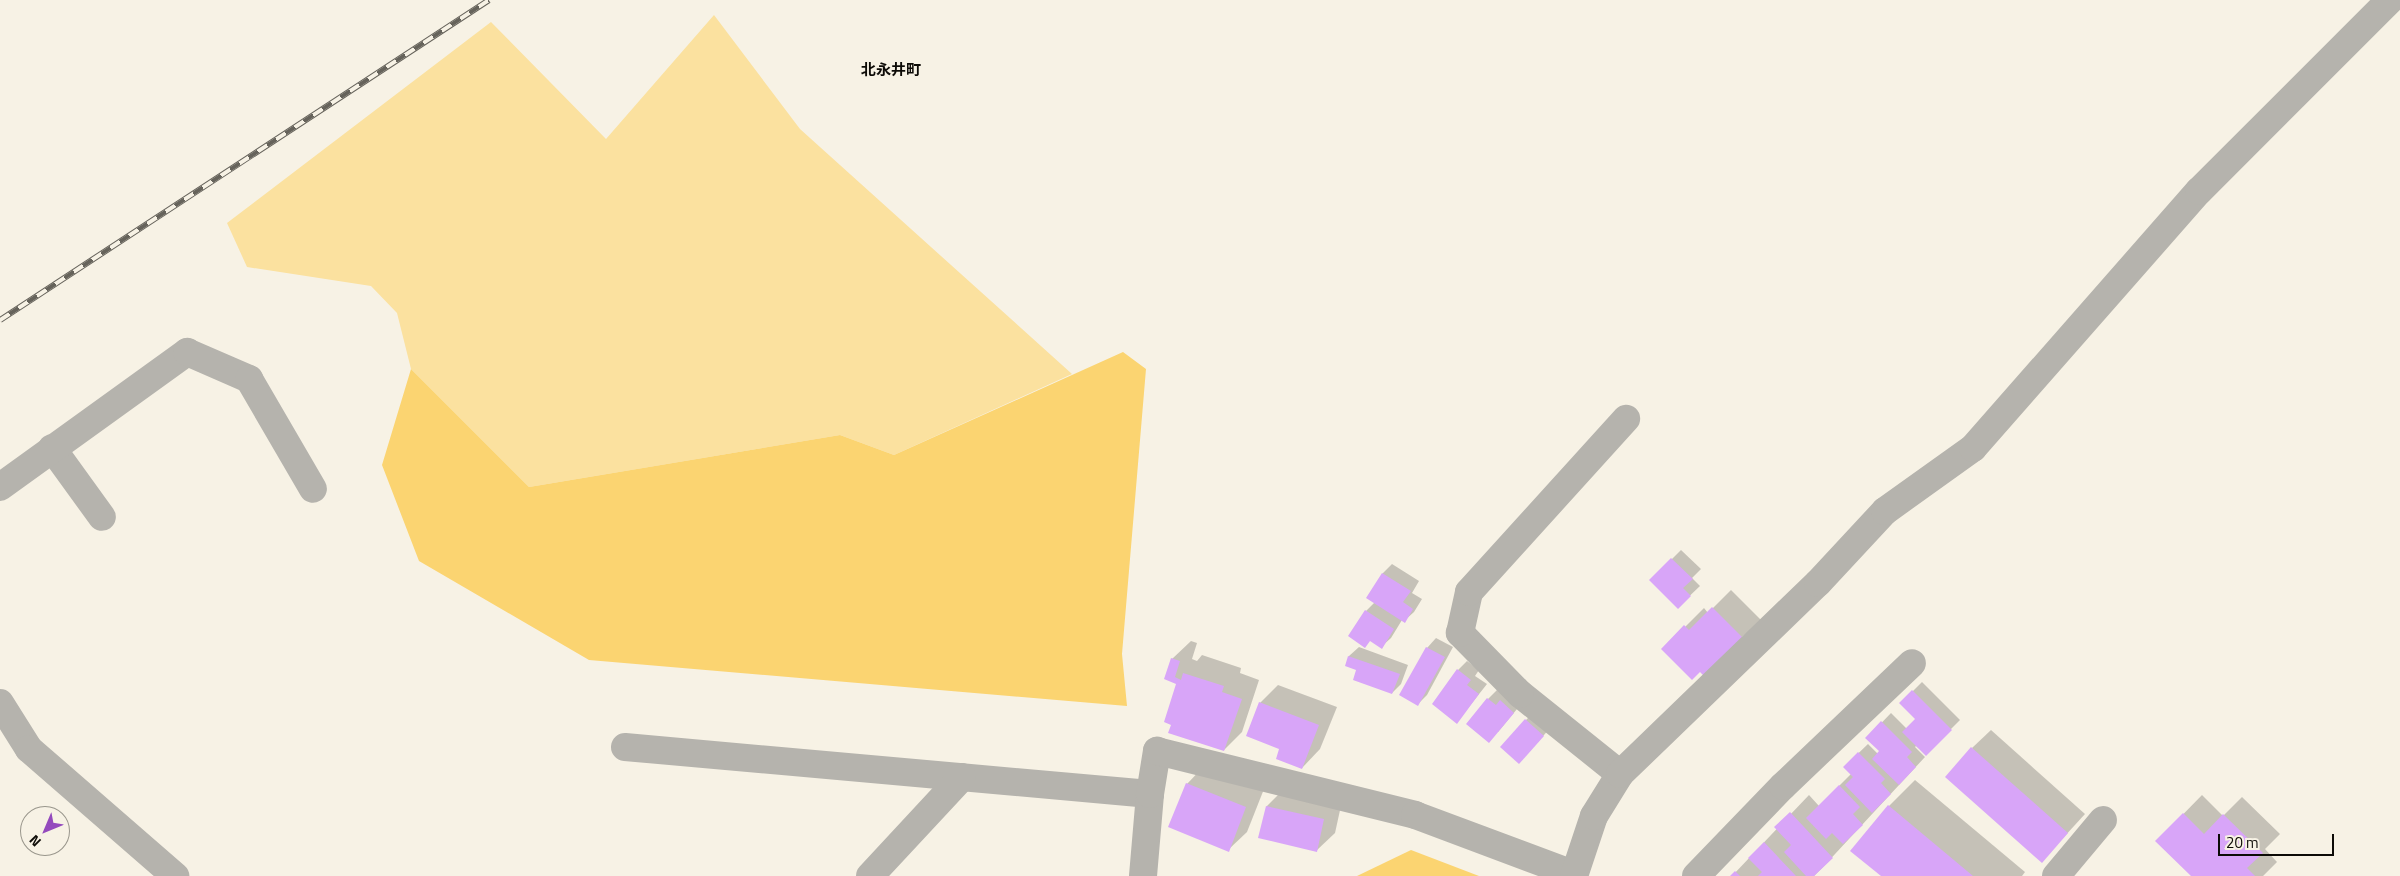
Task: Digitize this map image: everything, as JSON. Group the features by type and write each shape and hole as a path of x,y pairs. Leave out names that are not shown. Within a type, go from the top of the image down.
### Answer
{"street":[{"path":"1143,876 1150,794 1157,751 1415,815 1573,875 1594,816 1620,774 1818,583 1885,511 1973,448 2199,191 2390,0"},
{"path":"0,487 188,352 249,379 313,489"},
{"path":"1620,774 1520,694 1460,633 1469,592 1626,419"},
{"path":"52,448 102,517"},
{"path":"1696,876 1783,786 1912,663"},
{"path":"0,703 29,749 175,876"},
{"path":"625,747 1150,794"},
{"path":"870,876 962,778"},
{"path":"2056,876 2103,820"}],"shaded area":[{"path":"714,15 800,129 1072,374 894,455 840,435 529,487 411,369 397,313 371,286 247,267 227,223 491,22 606,139"},
{"path":"1123,352 1146,369 1122,654 1127,706 589,660 419,561 382,465 411,369 529,487 840,435 894,455"},
{"path":"1411,850 1479,876 1357,876"}],"building":[{"path":"1671,558 1693,579 1683,588 1691,596 1678,609 1649,580"},
{"path":"1382,573 1411,591 1403,602 1413,609 1405,623 1366,598"},
{"path":"1712,607 1745,640 1706,678 1700,672 1692,680 1661,649 1684,625 1689,630"},
{"path":"1365,610 1394,629 1382,649 1370,641 1365,648 1348,636"},
{"path":"1426,647 1445,657 1418,706 1399,695"},
{"path":"1348,656 1400,674 1392,694 1353,680 1356,670 1345,666"},
{"path":"1171,658 1180,661 1175,677 1181,680 1183,673 1224,686 1222,692 1242,699 1224,751 1168,733 1171,725 1164,722 1176,684 1164,679"},
{"path":"1457,669 1471,680 1467,685 1479,694 1457,724 1432,704"},
{"path":"1912,690 1952,730 1926,756 1902,732 1915,719 1899,703"},
{"path":"1487,698 1496,705 1500,700 1514,713 1489,743 1466,724"},
{"path":"1259,702 1319,725 1302,769 1276,759 1279,749 1246,736"},
{"path":"1525,719 1544,736 1519,764 1500,747"},
{"path":"1881,721 1912,752 1907,757 1916,767 1899,785 1872,759 1879,751 1865,738"},
{"path":"1971,747 2068,833 2042,863 1945,777"},
{"path":"1858,752 1885,779 1881,783 1891,794 1872,813 1845,785 1853,777 1843,767"},
{"path":"1186,783 1246,807 1229,852 1168,827"},
{"path":"1839,785 1860,807 1853,814 1863,825 1843,844 1832,833 1826,839 1806,818"},
{"path":"1888,805 1973,876 1881,876 1850,851"},
{"path":"1266,806 1324,819 1317,852 1258,838"},
{"path":"1790,812 1833,858 1814,876 1806,876 1784,852 1791,845 1774,827"},
{"path":"2183,813 2204,834 2223,814 2263,853 2247,868 2255,876 2191,876 2155,841"},
{"path":"1764,842 1796,876 1758,876 1762,872 1748,858"},
{"path":"1735,871 1740,876 1730,876"}],"railway":[{"path":"0,320 489,0"}],"district":[{"name":"北永井町","path":"891,70"}]}
